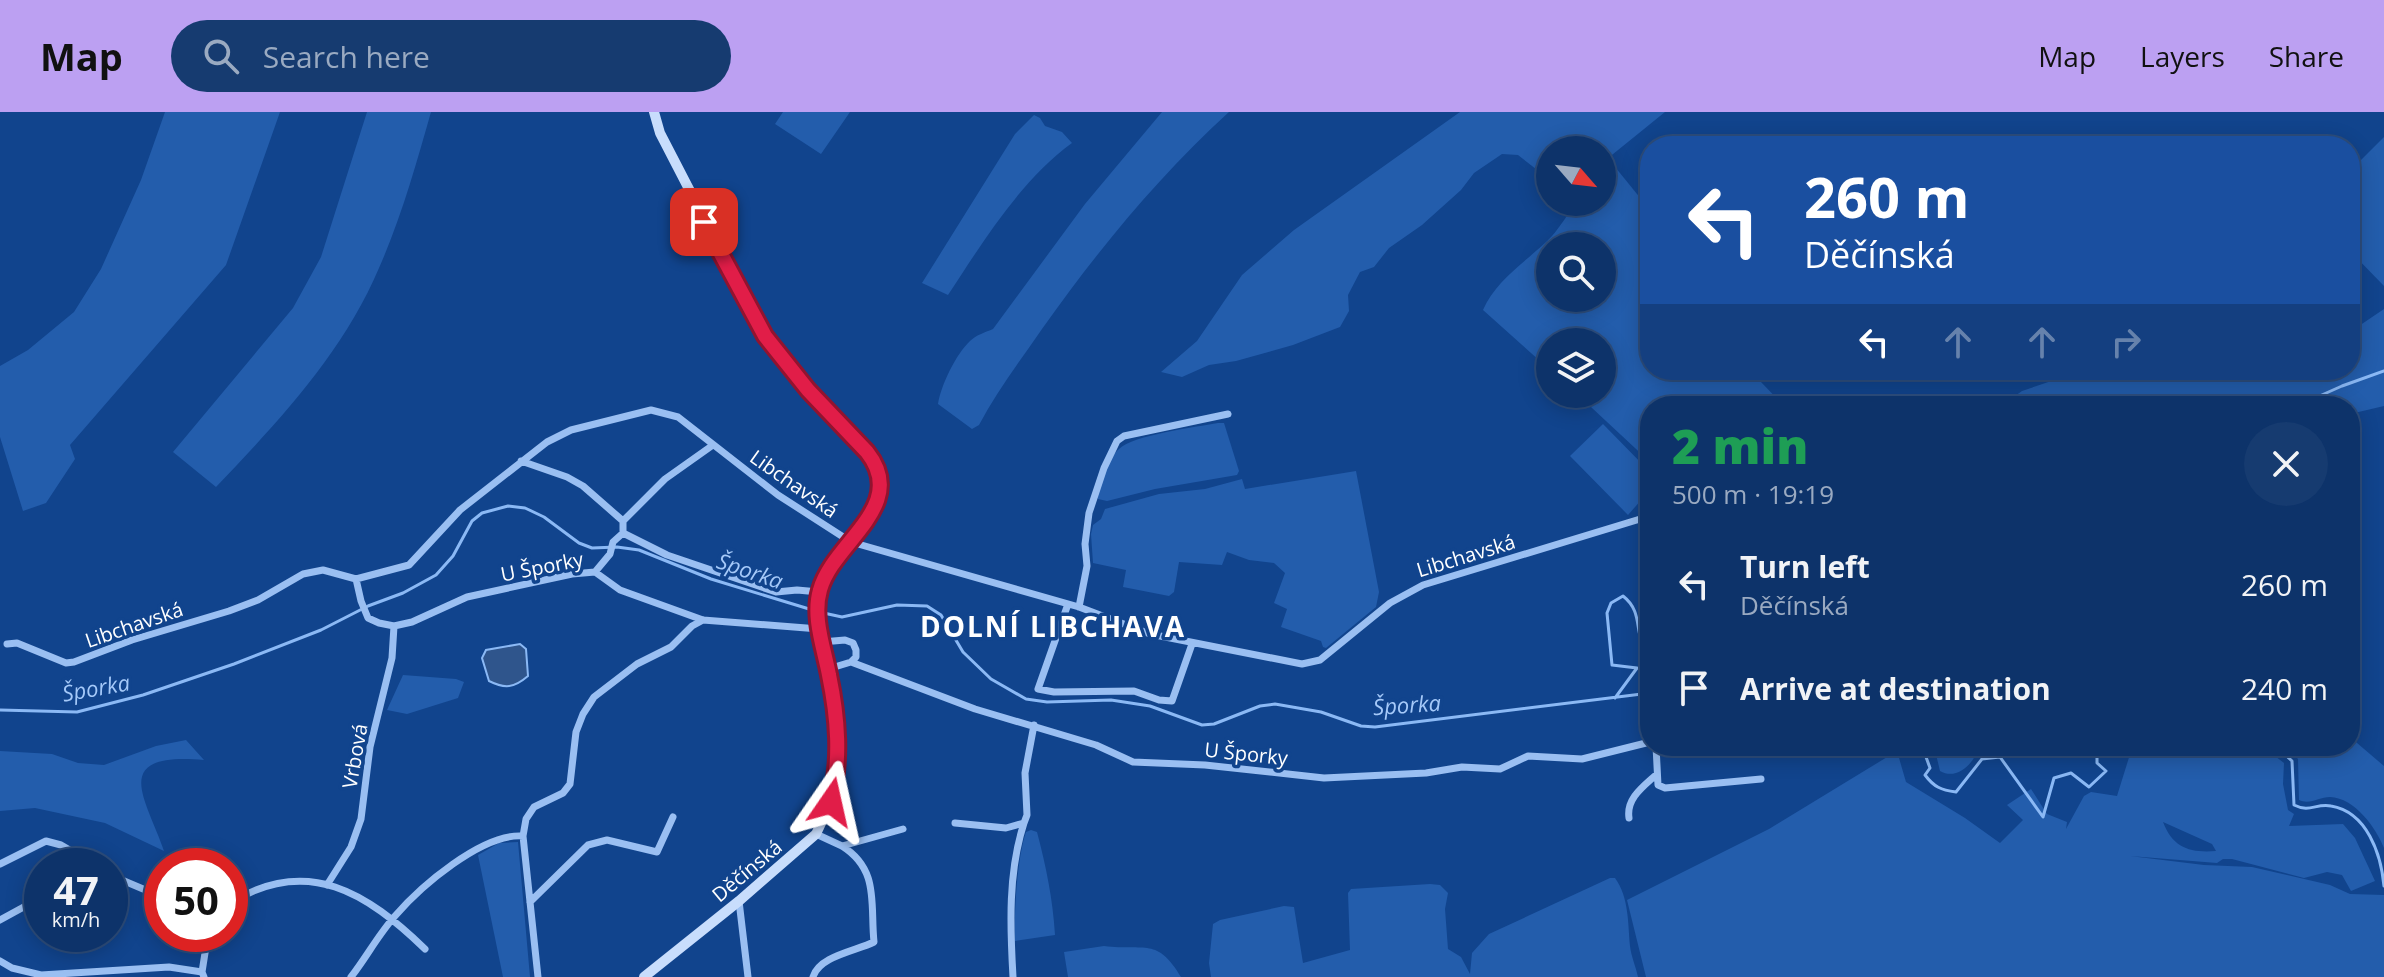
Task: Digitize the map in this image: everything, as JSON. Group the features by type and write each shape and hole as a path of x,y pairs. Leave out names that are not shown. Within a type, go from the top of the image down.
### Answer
{"main road":[{"path":"654,112 660,133 704,222 765,336 808,390 867,452 878,468 882,483 878,499 824,578 819,598"},
{"name":"Děčínská","path":"644,977 816,834 831,802 838,773 839,744 819,625 819,598"}],"street":[{"name":"Libchavská","path":"7,644 17,643 66,663 74,662 258,600 303,574 323,570 356,579 409,565 460,510 547,442 571,430 651,410 678,417 778,495 851,542 1079,607 1150,634 1285,662 1312,663 1320,660 1390,603 1412,590 1640,517"},
{"path":"1079,607 1087,566 1085,544 1089,513 1117,441 1124,436 1228,414"},
{"path":"595,572 610,554 613,542 623,533 623,521 665,479 713,445"},
{"path":"521,461 583,486 623,521"},
{"path":"623,533 667,555 776,592 797,590 819,598"},
{"name":"U Šporky","path":"394,626 412,622 467,597 572,574 595,572 620,590 703,620 819,625"},
{"path":"356,579 366,614 379,623 394,626"},
{"path":"1068,604 1038,689 1054,692 1134,691 1172,701 1192,644"},
{"path":"538,977 519,836 526,819 534,807 563,793 570,784 576,732 594,697 637,664 671,647 692,626 703,620"},
{"name":"Vrbová","path":"327,885 351,847 361,819 370,747 392,658 394,626"},
{"path":"822,642 845,640 853,643 856,650 856,657 851,662 828,669"},
{"name":"U Šporky","path":"851,662 975,709 1096,745 1133,762 1205,765 1324,778 1426,773 1462,767 1500,769 1528,756 1582,759 1640,744"},
{"path":"1013,977 1010,921 1017,853 1027,815 1025,773 1034,725"},
{"path":"1656,756 1658,785 1665,788 1761,779"},
{"path":"1629,818 1632,799 1657,774"},
{"path":"530,902 588,845 607,840 657,852 673,817"},
{"path":"955,823 1006,828 1024,823"},
{"path":"842,846 903,829"},
{"path":"813,977 814,971 827,960 874,942 871,882 856,855 816,834"},
{"path":"351,977 393,918 418,892 495,839 519,836"},
{"path":"32,848 46,841 66,848"},
{"path":"0,864 24,852"},
{"path":"248,893 277,883 327,885 352,893 393,918 425,949"},
{"path":"739,901 748,977"},
{"path":"0,920 24,907"},
{"path":"0,961 12,968 41,976 169,967 203,975 206,952"}],"shaded area":[{"path":"165,112 280,112 226,265 70,445 75,459 46,503 23,511 0,437 0,366 28,350 74,312 101,269 141,180"},
{"path":"367,112 431,112 387,249 364,299 328,358 285,412 216,487 173,452 293,308 321,257"},
{"path":"783,112 850,112 821,154 775,124"},
{"path":"1162,112 1229,112 1153,188 1107,243 1042,329 979,425 972,429 938,404 955,362 972,339 993,329 1085,204"},
{"path":"1460,112 1665,112 1616,152 1616,136 1536,136 1536,169 1518,155 1502,154 1474,173 1461,190 1422,225 1389,248 1374,267 1360,272 1348,295 1349,311 1340,327 1293,345 1209,365 1182,377 1161,372 1197,341 1242,275 1294,230"},
{"path":"1034,115 1045,126 1062,132 1072,143 1019,194 948,295 922,283 1015,134"},
{"path":"2384,137 2384,286 2360,261 2360,161"},
{"path":"1616,168 1640,198 1640,380 1760,380 1774,396 1640,396 1640,453 1592,408 1616,408 1616,328 1536,328 1536,357 1483,310 1496,289 1536,250 1536,312 1616,312 1616,232 1555,232 1567,216 1616,216"},
{"path":"2384,309 2384,406 2360,412 2360,396 2015,396 2054,380 2360,380 2360,325"},
{"path":"1224,423 1239,471 1237,475 1107,501 1098,499 1108,464 1126,444 1166,432"},
{"path":"1603,424 1640,462 1640,501 1628,515 1570,456"},
{"path":"1356,471 1379,592 1376,607 1326,648 1321,641 1281,627 1287,609 1274,603 1285,573 1274,563 1249,560 1227,552 1222,565 1179,562 1174,592 1169,596 1123,587 1126,570 1093,563 1093,525 1101,519 1105,509 1159,494 1205,489 1242,479 1245,489"},
{"path":"520,644 526,649 528,676 509,686 489,681 482,658 486,650"},
{"path":"403,675 464,682 458,698 407,714 387,710"},
{"path":"186,740 204,760 174,759 155,763 144,771 141,783 143,797 163,848 105,823 35,808 0,811 0,751 52,754 78,763 104,765 156,746"},
{"path":"2360,746 2384,766 2384,848 2370,823 2348,803 2330,797 2307,802 2299,800 2298,759 2295,756 2360,756"},
{"path":"1889,756 1898,756 1906,782 2000,843 2023,820 2007,805 2031,789 2047,814 2067,822 2066,829 2084,796 2091,792 2117,796 2129,756 2275,756 2284,763 2283,784 2288,810 2294,814 2289,826 2343,824 2355,838 2375,881 2351,891 2342,875 2327,872 2304,878 2232,859 2217,863 2130,856 2252,867 2330,885 2350,894 2384,895 2384,977 1646,977 1627,900 1769,829","holes":["2163,822 2212,844 2216,851 2184,847 2172,838"]},
{"path":"1936,756 1975,756 1959,772 1940,771"},
{"path":"1026,832 1037,832 1043,858 1055,935 1015,941 1020,856"},
{"path":"518,842 530,977 503,977 478,855 499,843"},
{"path":"1615,878 1623,894 1638,977 1211,977 1209,963 1213,924 1220,920 1284,906 1294,907 1303,963 1350,950 1348,893 1351,889 1430,884 1440,885 1448,893 1445,909 1448,949 1461,957 1470,974 1472,953 1489,934"},
{"path":"1104,946 1157,951 1173,964 1181,977 1068,977 1064,952"}],"waterway":[{"path":"2360,380 2384,371"},
{"path":"2320,396 2359,380"},
{"name":"Šporka","path":"0,710 77,712 143,695 321,630 436,575 453,556 472,521 482,513 508,506 525,508 544,517 579,543 592,548 639,550 711,579 819,612 842,617 897,605 927,606 941,615 963,652 991,679 1026,699 1047,702 1111,700 1150,706 1202,725 1275,704 1321,712 1361,726 1375,727 1640,694"},
{"path":"1615,698 1637,668 1612,665 1607,613 1611,603 1623,596 1630,603 1640,634"},
{"name":"Šporka","path":"1926,756 1930,768 1925,775 1938,787 1956,792 1982,759 2000,757 2043,817 2054,778 2071,773 2089,787 2106,771 2097,763 2097,756"},
{"name":"Šporka","path":"2287,756 2292,761 2294,805 2304,808 2331,806 2354,817 2370,836 2380,861 2384,886"}],"district":[{"name":"DOLNÍ LIBCHAVA","path":"1053,627"}],"route":[{"path":"704,222 765,336 808,390 867,452 880,472 880,494 876,504 824,578 818,598 819,629 832,689 839,744 838,773 831,802"}]}
